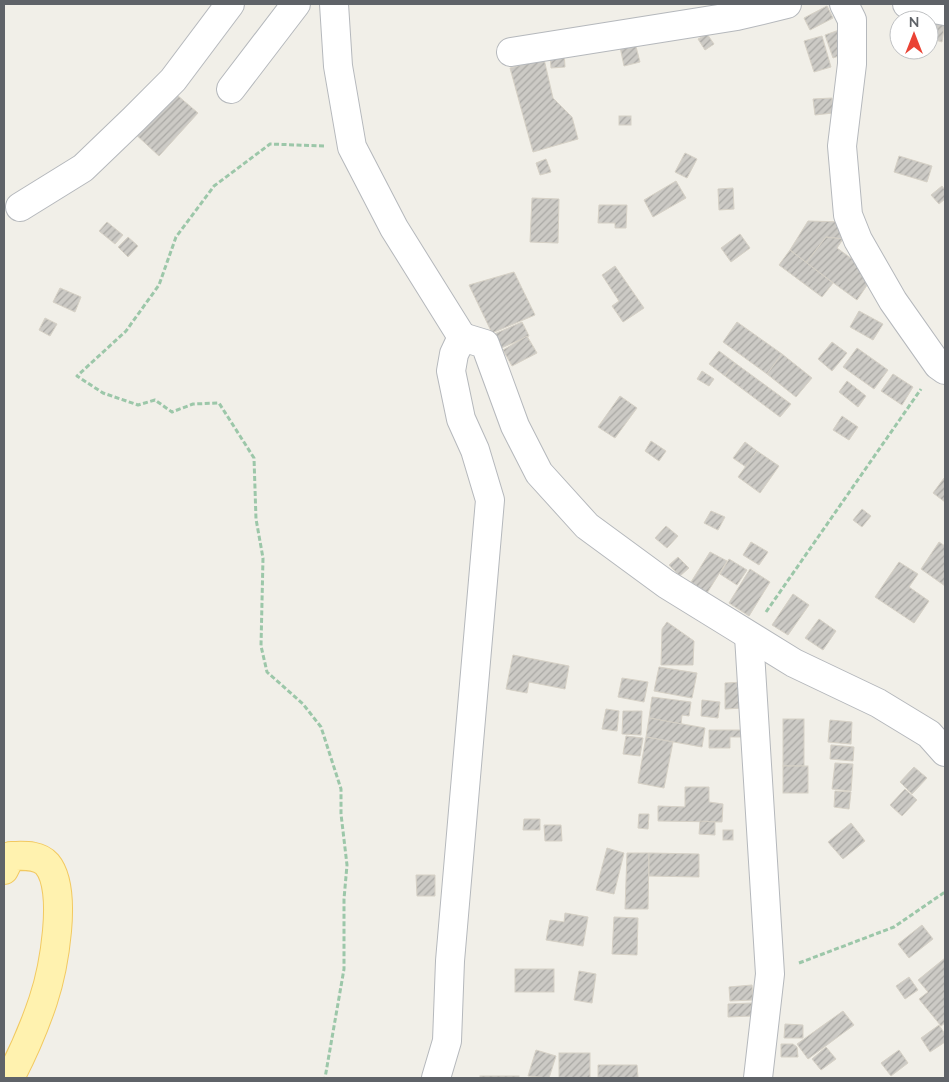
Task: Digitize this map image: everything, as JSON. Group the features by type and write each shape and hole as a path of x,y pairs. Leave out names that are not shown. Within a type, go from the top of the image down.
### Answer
{"main road":[{"path":"4,870 11,856 32,856 46,864 57,884 55,943 44,1000 10,1078"}],"street":[{"path":"20,208 83,168 134,119 173,80 230,4"},
{"path":"231,89 296,4"},
{"path":"334,4 338,66 352,147 394,228 462,337 485,344 515,426 538,473 587,526 666,584 794,663 878,703 929,734 945,752"},
{"path":"511,52 737,16 788,4"},
{"path":"844,4 852,20 852,64 842,146 848,215 858,240 893,301 942,367"},
{"path":"907,4 945,11"},
{"path":"436,1078 447,1041 450,961 490,500 475,450 461,419 451,371 454,354 462,337"},
{"path":"750,636 770,974 758,1078"}],"path":[{"path":"325,1078 344,970 344,899 347,865 341,814 341,788 321,727 303,704 267,672 261,646 263,558 256,519 254,458 219,402 193,404 172,412 155,400 138,405 104,394 78,376 126,331 159,285 176,237 214,186 270,144 352,147"},
{"path":"750,636 942,367"},
{"path":"770,974 894,927 945,892"}],"building":[{"path":"827,6 833,18 810,30 804,18"},
{"path":"939,19 945,21 942,42 939,41"},
{"path":"842,29 850,52 833,58 825,35"},
{"path":"707,34 714,44 705,50 698,39"},
{"path":"822,36 831,67 814,72 804,41"},
{"path":"634,39 640,62 624,66 619,42"},
{"path":"550,52 564,52 565,67 551,68"},
{"path":"544,59 553,98 572,117 578,139 533,152 510,68"},
{"path":"170,89 198,113 159,156 132,131"},
{"path":"832,98 833,113 815,115 813,99"},
{"path":"619,116 631,116 631,125 619,125"},
{"path":"685,153 697,159 687,178 675,172"},
{"path":"899,156 932,166 927,182 894,172"},
{"path":"546,159 551,172 540,175 536,163"},
{"path":"676,181 686,198 653,217 644,200"},
{"path":"942,186 945,190 945,199 939,204 931,195"},
{"path":"733,188 734,209 719,210 718,189"},
{"path":"532,198 559,199 558,243 530,242"},
{"path":"599,205 627,205 626,228 615,228 615,223 598,223"},
{"path":"808,221 845,222 843,239 826,237 806,263 790,250"},
{"path":"107,222 123,235 115,244 99,231"},
{"path":"740,234 750,248 731,262 721,248"},
{"path":"128,237 138,246 128,257 118,247"},
{"path":"826,237 843,239 837,248 874,275 857,300 806,263"},
{"path":"790,250 833,283 822,297 779,265"},
{"path":"615,266 644,308 623,322 612,306 619,301 602,275"},
{"path":"514,272 535,315 492,333 469,285"},
{"path":"60,288 81,297 75,312 53,302"},
{"path":"859,311 883,324 873,340 850,327"},
{"path":"45,318 57,324 50,336 39,330"},
{"path":"522,322 529,336 499,349 492,335"},
{"path":"737,322 782,354 767,374 723,342"},
{"path":"527,336 537,353 512,366 503,350"},
{"path":"832,342 847,353 832,371 818,359"},
{"path":"857,348 888,370 874,389 843,367"},
{"path":"719,351 735,363 725,376 709,364"},
{"path":"782,354 812,378 796,397 767,374"},
{"path":"735,363 791,404 780,417 725,376"},
{"path":"702,371 714,379 709,386 697,379"},
{"path":"893,374 913,387 902,405 881,391"},
{"path":"847,381 866,396 858,407 839,392"},
{"path":"620,396 637,408 615,438 598,427"},
{"path":"842,416 858,427 849,440 833,430"},
{"path":"651,441 666,451 659,461 645,451"},
{"path":"745,442 757,451 746,467 733,458"},
{"path":"757,451 779,466 760,493 738,477"},
{"path":"945,478 945,502 933,493"},
{"path":"862,509 871,516 862,527 853,520"},
{"path":"711,511 725,517 718,530 704,523"},
{"path":"666,526 678,536 667,548 655,538"},
{"path":"751,542 768,552 759,565 743,555"},
{"path":"939,542 945,546 945,586 921,569"},
{"path":"710,552 727,561 707,593 691,582"},
{"path":"678,557 689,568 680,576 669,565"},
{"path":"729,559 747,570 737,585 720,574"},
{"path":"899,562 918,574 909,587 929,601 914,623 875,597"},
{"path":"750,569 770,582 749,616 729,603"},
{"path":"793,594 809,605 788,635 772,625"},
{"path":"819,619 836,631 823,650 805,638"},
{"path":"667,622 694,641 693,665 661,665 662,629"},
{"path":"513,655 569,666 565,689 529,682 527,693 506,689"},
{"path":"659,667 697,673 692,698 654,691"},
{"path":"622,678 648,682 644,702 618,697"},
{"path":"744,682 744,708 725,709 725,683"},
{"path":"652,697 691,702 689,716 682,715 681,724 649,718"},
{"path":"702,700 720,702 718,718 701,716"},
{"path":"606,709 619,711 617,731 602,729"},
{"path":"623,711 642,711 641,735 622,734"},
{"path":"649,718 705,728 702,747 646,737"},
{"path":"783,719 804,719 804,766 783,766"},
{"path":"830,720 852,722 851,744 828,742"},
{"path":"709,730 741,730 741,737 730,737 730,748 709,748"},
{"path":"626,736 643,738 640,756 623,754"},
{"path":"646,737 673,742 664,788 638,783"},
{"path":"831,745 854,747 853,761 830,759"},
{"path":"835,763 853,764 851,791 832,789"},
{"path":"783,766 808,766 808,793 783,793"},
{"path":"914,767 927,778 912,794 900,782"},
{"path":"685,787 709,787 709,802 723,804 722,822 658,821 658,806 685,807"},
{"path":"905,789 917,800 902,816 890,805"},
{"path":"835,791 851,792 849,809 834,807"},
{"path":"639,814 649,814 648,829 638,828"},
{"path":"524,819 540,819 540,830 523,830"},
{"path":"700,821 715,822 715,835 699,834"},
{"path":"851,823 865,841 843,859 828,842"},
{"path":"544,825 561,825 562,841 545,841"},
{"path":"723,830 733,830 733,840 723,840"},
{"path":"607,848 624,853 614,894 596,890"},
{"path":"627,853 649,853 648,909 625,909"},
{"path":"649,853 699,854 699,877 649,876"},
{"path":"416,875 435,875 435,896 417,896"},
{"path":"565,913 588,917 583,946 546,940 550,920 564,922"},
{"path":"614,917 638,918 637,955 612,954"},
{"path":"922,925 933,939 909,958 898,944"},
{"path":"945,958 945,1023 941,1026 919,999 928,992 918,980"},
{"path":"515,969 554,969 554,992 515,992"},
{"path":"579,971 596,974 592,1003 574,1000"},
{"path":"909,977 918,990 905,999 896,986"},
{"path":"752,985 753,1000 730,1001 729,987"},
{"path":"752,1003 752,1016 728,1017 728,1004"},
{"path":"843,1011 854,1025 808,1059 797,1044"},
{"path":"785,1024 803,1025 803,1038 784,1038"},
{"path":"939,1025 945,1034 945,1042 930,1052 921,1038"},
{"path":"781,1044 793,1044 797,1047 798,1057 781,1057"},
{"path":"826,1047 836,1059 821,1070 812,1059"},
{"path":"536,1050 556,1056 549,1078 528,1076"},
{"path":"899,1050 908,1063 891,1076 881,1063"},
{"path":"559,1053 590,1053 590,1078 559,1078"},
{"path":"598,1065 637,1065 638,1078 598,1078"},
{"path":"480,1076 519,1076 519,1078 480,1078"}]}
